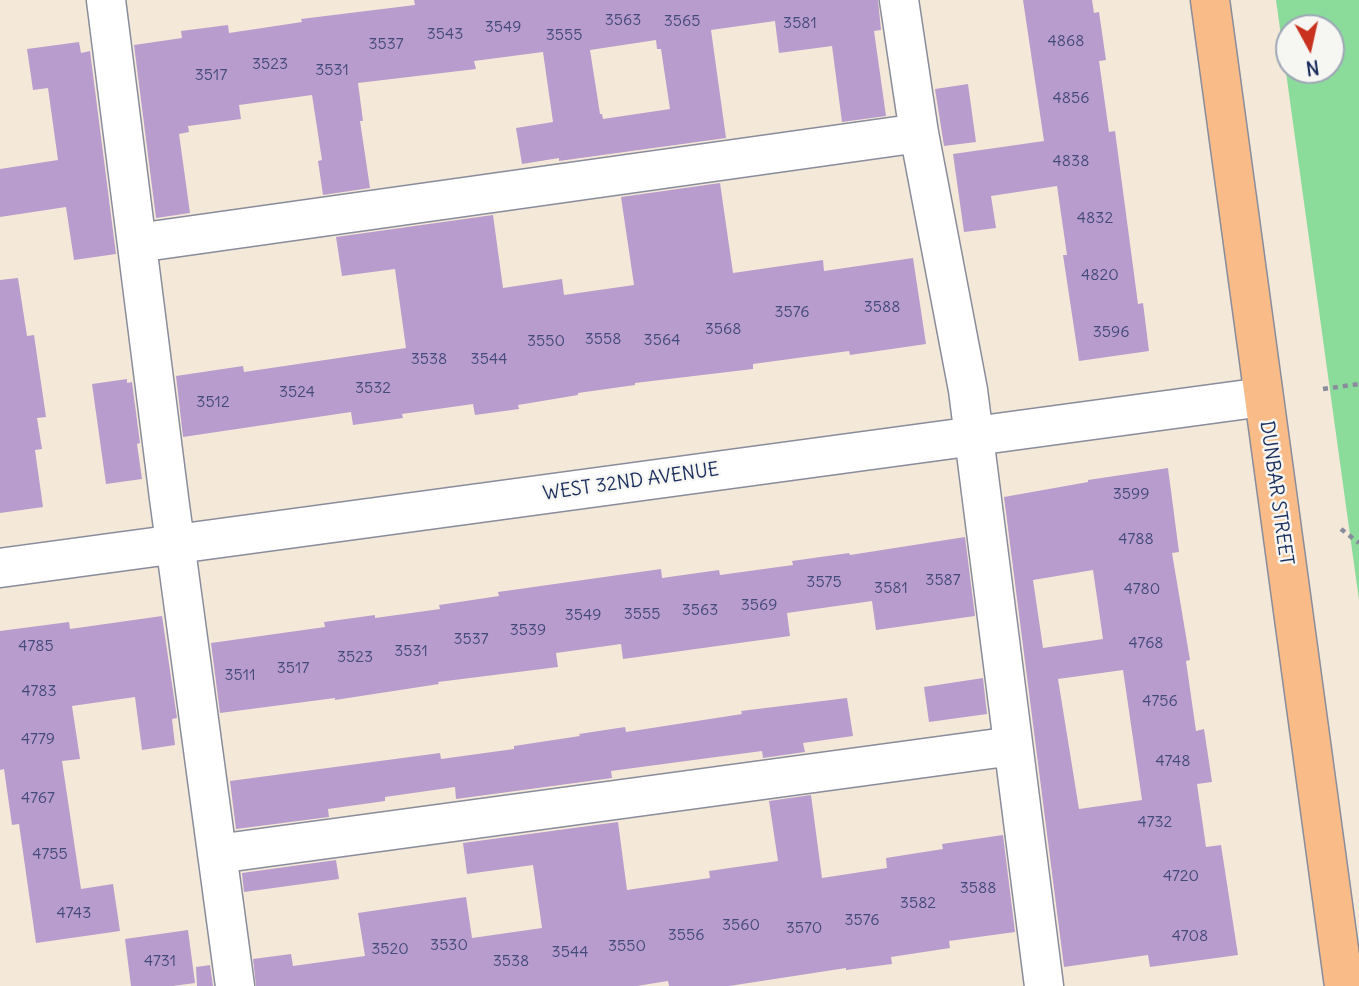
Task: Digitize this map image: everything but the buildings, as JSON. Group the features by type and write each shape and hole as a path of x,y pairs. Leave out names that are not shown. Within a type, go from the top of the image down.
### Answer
{"main road":[{"name":"DUNBAR STREET","path":"1210,0 1343,986"}],"street":[{"path":"106,0 235,986"},
{"path":"900,0 919,133 968,390 1044,986"},
{"path":"137,243 919,133"},
{"name":"WEST 32ND AVENUE","path":"0,568 1263,397"},
{"path":"217,854 1013,746"}],"path":[{"path":"1323,389 1359,384"},
{"path":"1341,529 1359,543"}],"green space":[{"path":"1276,0 1359,0 1359,600 1288,84 1345,84 1345,14 1278,14"}]}
